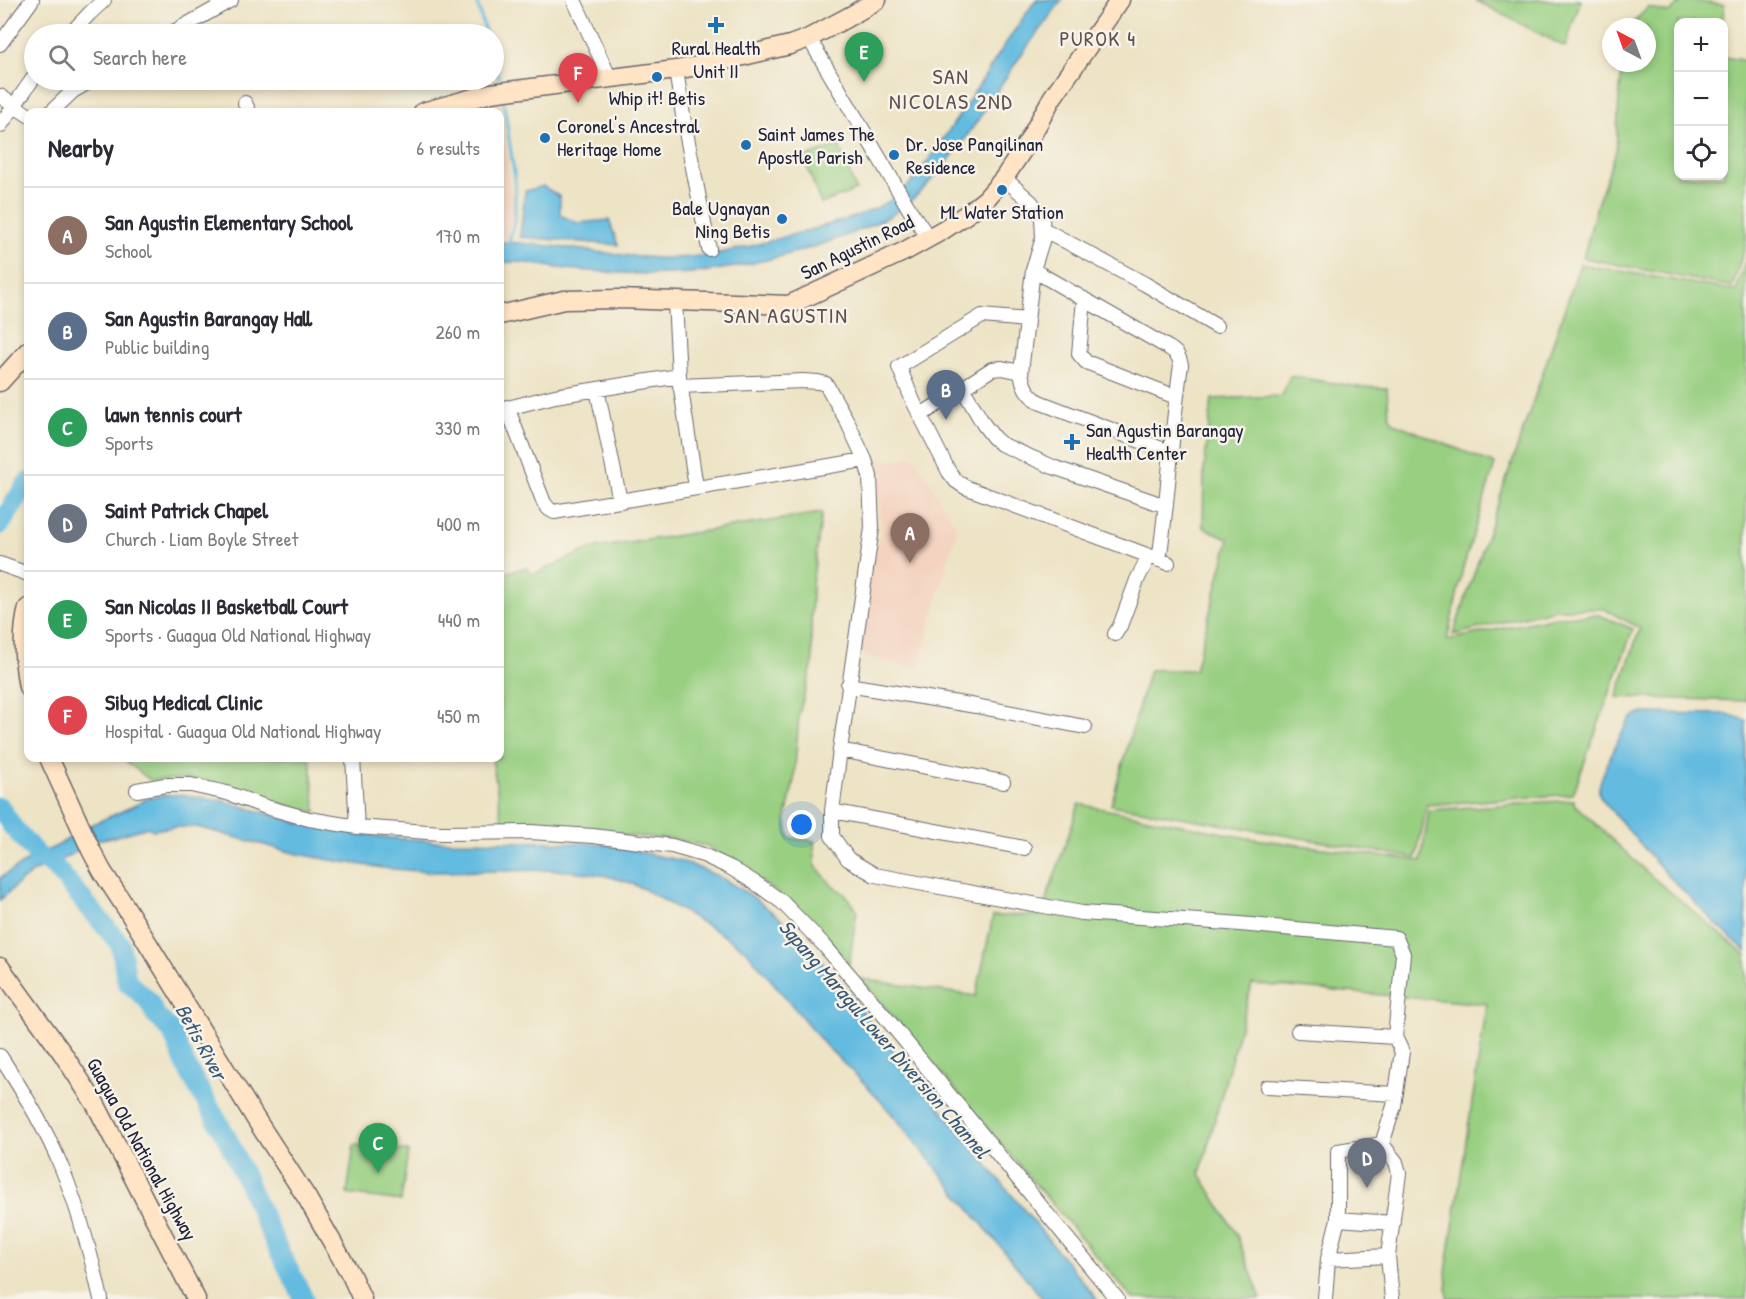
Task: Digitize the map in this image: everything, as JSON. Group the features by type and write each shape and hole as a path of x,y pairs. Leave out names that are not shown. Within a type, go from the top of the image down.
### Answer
{"street":[{"path":"80,24 104,0"},
{"path":"189,24 231,0"},
{"path":"574,0 610,79"},
{"path":"437,108 491,93 675,70 790,45 809,38 877,0"},
{"name":"San Agustin Road","path":"504,314 564,300 620,299 789,305 905,250 967,214 986,199 1004,178 1028,142 1052,98 1120,0"},
{"path":"0,44 30,1"},
{"path":"809,38 928,237"},
{"path":"675,70 709,249"},
{"path":"0,126 25,90"},
{"path":"55,108 74,90"},
{"path":"0,96 24,113"},
{"path":"1004,178 1035,207 1042,217 1041,249 1033,270 1021,372 1026,390 1039,402 1172,453"},
{"path":"1042,229 1216,326"},
{"path":"1033,270 1177,353 1181,365 1159,560 1137,580 1115,634"},
{"path":"1084,299 1079,354 1082,358 1086,362 1176,397"},
{"path":"675,301 680,381 696,487"},
{"path":"1028,320 982,316 899,367 949,472 956,482 965,487 1159,560"},
{"path":"0,382 24,355"},
{"path":"921,415 992,369 1002,368 1021,372"},
{"path":"504,409 555,396 597,389 680,381 803,381 826,384 852,430 870,476 872,528 832,811 832,836 848,859 875,875 1082,913 1396,938 1403,954 1395,1037 1402,1052 1394,1106 1382,1144"},
{"path":"963,388 984,425 1001,444 1053,467 1166,506"},
{"path":"597,389 620,501"},
{"path":"504,411 539,490 549,509 554,512 865,460"},
{"path":"0,564 24,573"},
{"path":"24,634 24,665"},
{"path":"848,685 976,706 1085,728"},
{"path":"840,750 1003,782"},
{"path":"51,762 91,850 257,1121 307,1198 351,1275 362,1299"},
{"path":"353,762 357,827"},
{"path":"137,790 165,785 191,785 227,793 309,819 357,827 442,833 530,832 593,836 672,846 703,855 731,868 782,903 823,944 1117,1299"},
{"path":"832,811 1024,848"},
{"name":"Guagua Old National Highway","path":"0,967 63,1054 96,1105 196,1299"},
{"path":"1298,1031 1395,1037"},
{"path":"0,1056 32,1105 61,1166 79,1219 101,1299"},
{"path":"1267,1087 1396,1094"},
{"path":"1325,1299 1328,1259 1338,1219 1338,1150 1382,1144"},
{"path":"1382,1144 1398,1166 1399,1173 1388,1256 1392,1299"},
{"path":"1338,1219 1393,1223"},
{"path":"1328,1259 1388,1256"}],"shaded area":[{"path":"499,99 500,108 465,108"},
{"path":"504,133 514,217 504,237"},
{"path":"914,456 957,528 918,669 858,654 869,600 864,598 882,527 874,464"}],"green space":[{"path":"1475,0 1581,0 1565,47"},
{"path":"1683,0 1724,5 1723,18 1674,18 1674,180 1728,180 1728,58 1746,61 1746,244 1732,287 1583,258 1598,202 1616,151 1622,72 1656,72 1656,18 1638,18 1648,7 1669,13"},
{"path":"839,145 856,190 821,204 804,158"},
{"path":"1746,260 1746,701 1617,697 1640,628 1604,609 1555,609 1453,635 1580,264 1736,291"},
{"path":"1290,376 1359,387 1387,388 1389,416 1394,423 1495,464 1463,568 1447,640 1556,617 1599,615 1633,629 1573,794 1427,805 1416,858 1111,805 1149,670 1195,670 1229,539 1203,527 1204,468 1212,399 1282,396"},
{"path":"822,513 812,584 813,663 799,714 794,780 786,818 789,838 814,841 815,865 831,884 846,895 857,910 849,964 785,898 709,847 674,839 503,827 493,762 504,762 504,573 528,567 532,575 590,549"},
{"path":"127,762 310,762 316,813 192,779 150,780"},
{"path":"1574,800 1574,804 1651,876 1746,955 1746,1299 1448,1299 1446,1272 1487,1004 1252,984 1200,1174 1236,1233 1261,1299 1133,1299 861,979 976,996 993,916 1041,915 1079,804 1247,838 1421,861 1429,810"},
{"path":"354,1145 408,1151 401,1201 347,1194"}],"water":[{"path":"1036,0 1062,0 942,168 915,197 886,218 807,249 724,269 671,274 632,274 504,262 504,242 637,257 697,256 755,245 873,210 904,190 921,171"},
{"path":"543,186 560,197 560,215 577,223 609,220 618,245 520,237 525,191"},
{"path":"1642,713 1727,714 1746,720 1746,951 1663,870 1600,796 1600,783 1617,743 1631,719"},
{"path":"162,795 182,795 224,801 299,823 380,837 437,841 603,844 682,861 718,876 749,894 779,917 844,986 870,1022 1097,1299 1043,1299 892,1114 826,1046 746,950 631,883 607,876 553,870 429,872 383,868 294,853 197,827 152,830 148,827 95,840 55,864 33,872 0,900 0,878 84,828 144,800"}],"waterway":[{"path":"476,0 483,24"},
{"path":"503,98 515,179 515,218 508,246"},
{"name":"Betis River","path":"0,525 24,488"},
{"name":"Betis River","path":"0,807 12,826 37,855 56,868 120,944 127,982 148,1000 155,1014 172,1032 186,1066 227,1138 276,1245 304,1299"}],"place":[{"name":"Rural Health Unit II","path":"716,25"},
{"name":"Whip it! Betis","path":"657,77"},
{"name":"San Nicolas II Basketball Court","path":"864,82"},
{"name":"Sibug Medical Clinic","path":"578,103"},
{"name":"Coronel's Ancestral Heritage Home","path":"545,138"},
{"name":"Saint James The Apostle Parish","path":"746,145"},
{"name":"Dr. Jose Pangilinan Residence","path":"894,155"},
{"name":"ML Water Station","path":"1002,190"},
{"name":"Bale Ugnayan Ning Betis","path":"782,219"},
{"name":"San Agustin Barangay Hall","path":"946,420"},
{"name":"San Agustin Barangay Health Center","path":"1072,442"},
{"name":"San Agustin Elementary School","path":"910,563"},
{"name":"lawn tennis court","path":"378,1173"},
{"name":"Saint Patrick Chapel","path":"1367,1188"}],"district":[{"name":"PUROK 4","path":"1098,39"},
{"name":"SAN NICOLAS 2ND","path":"951,88"},
{"name":"SAN AGUSTIN","path":"786,315"}],"water label":[{"name":"Sapang Maragul Lower Diversion Channel","path":"884,1039"}]}
